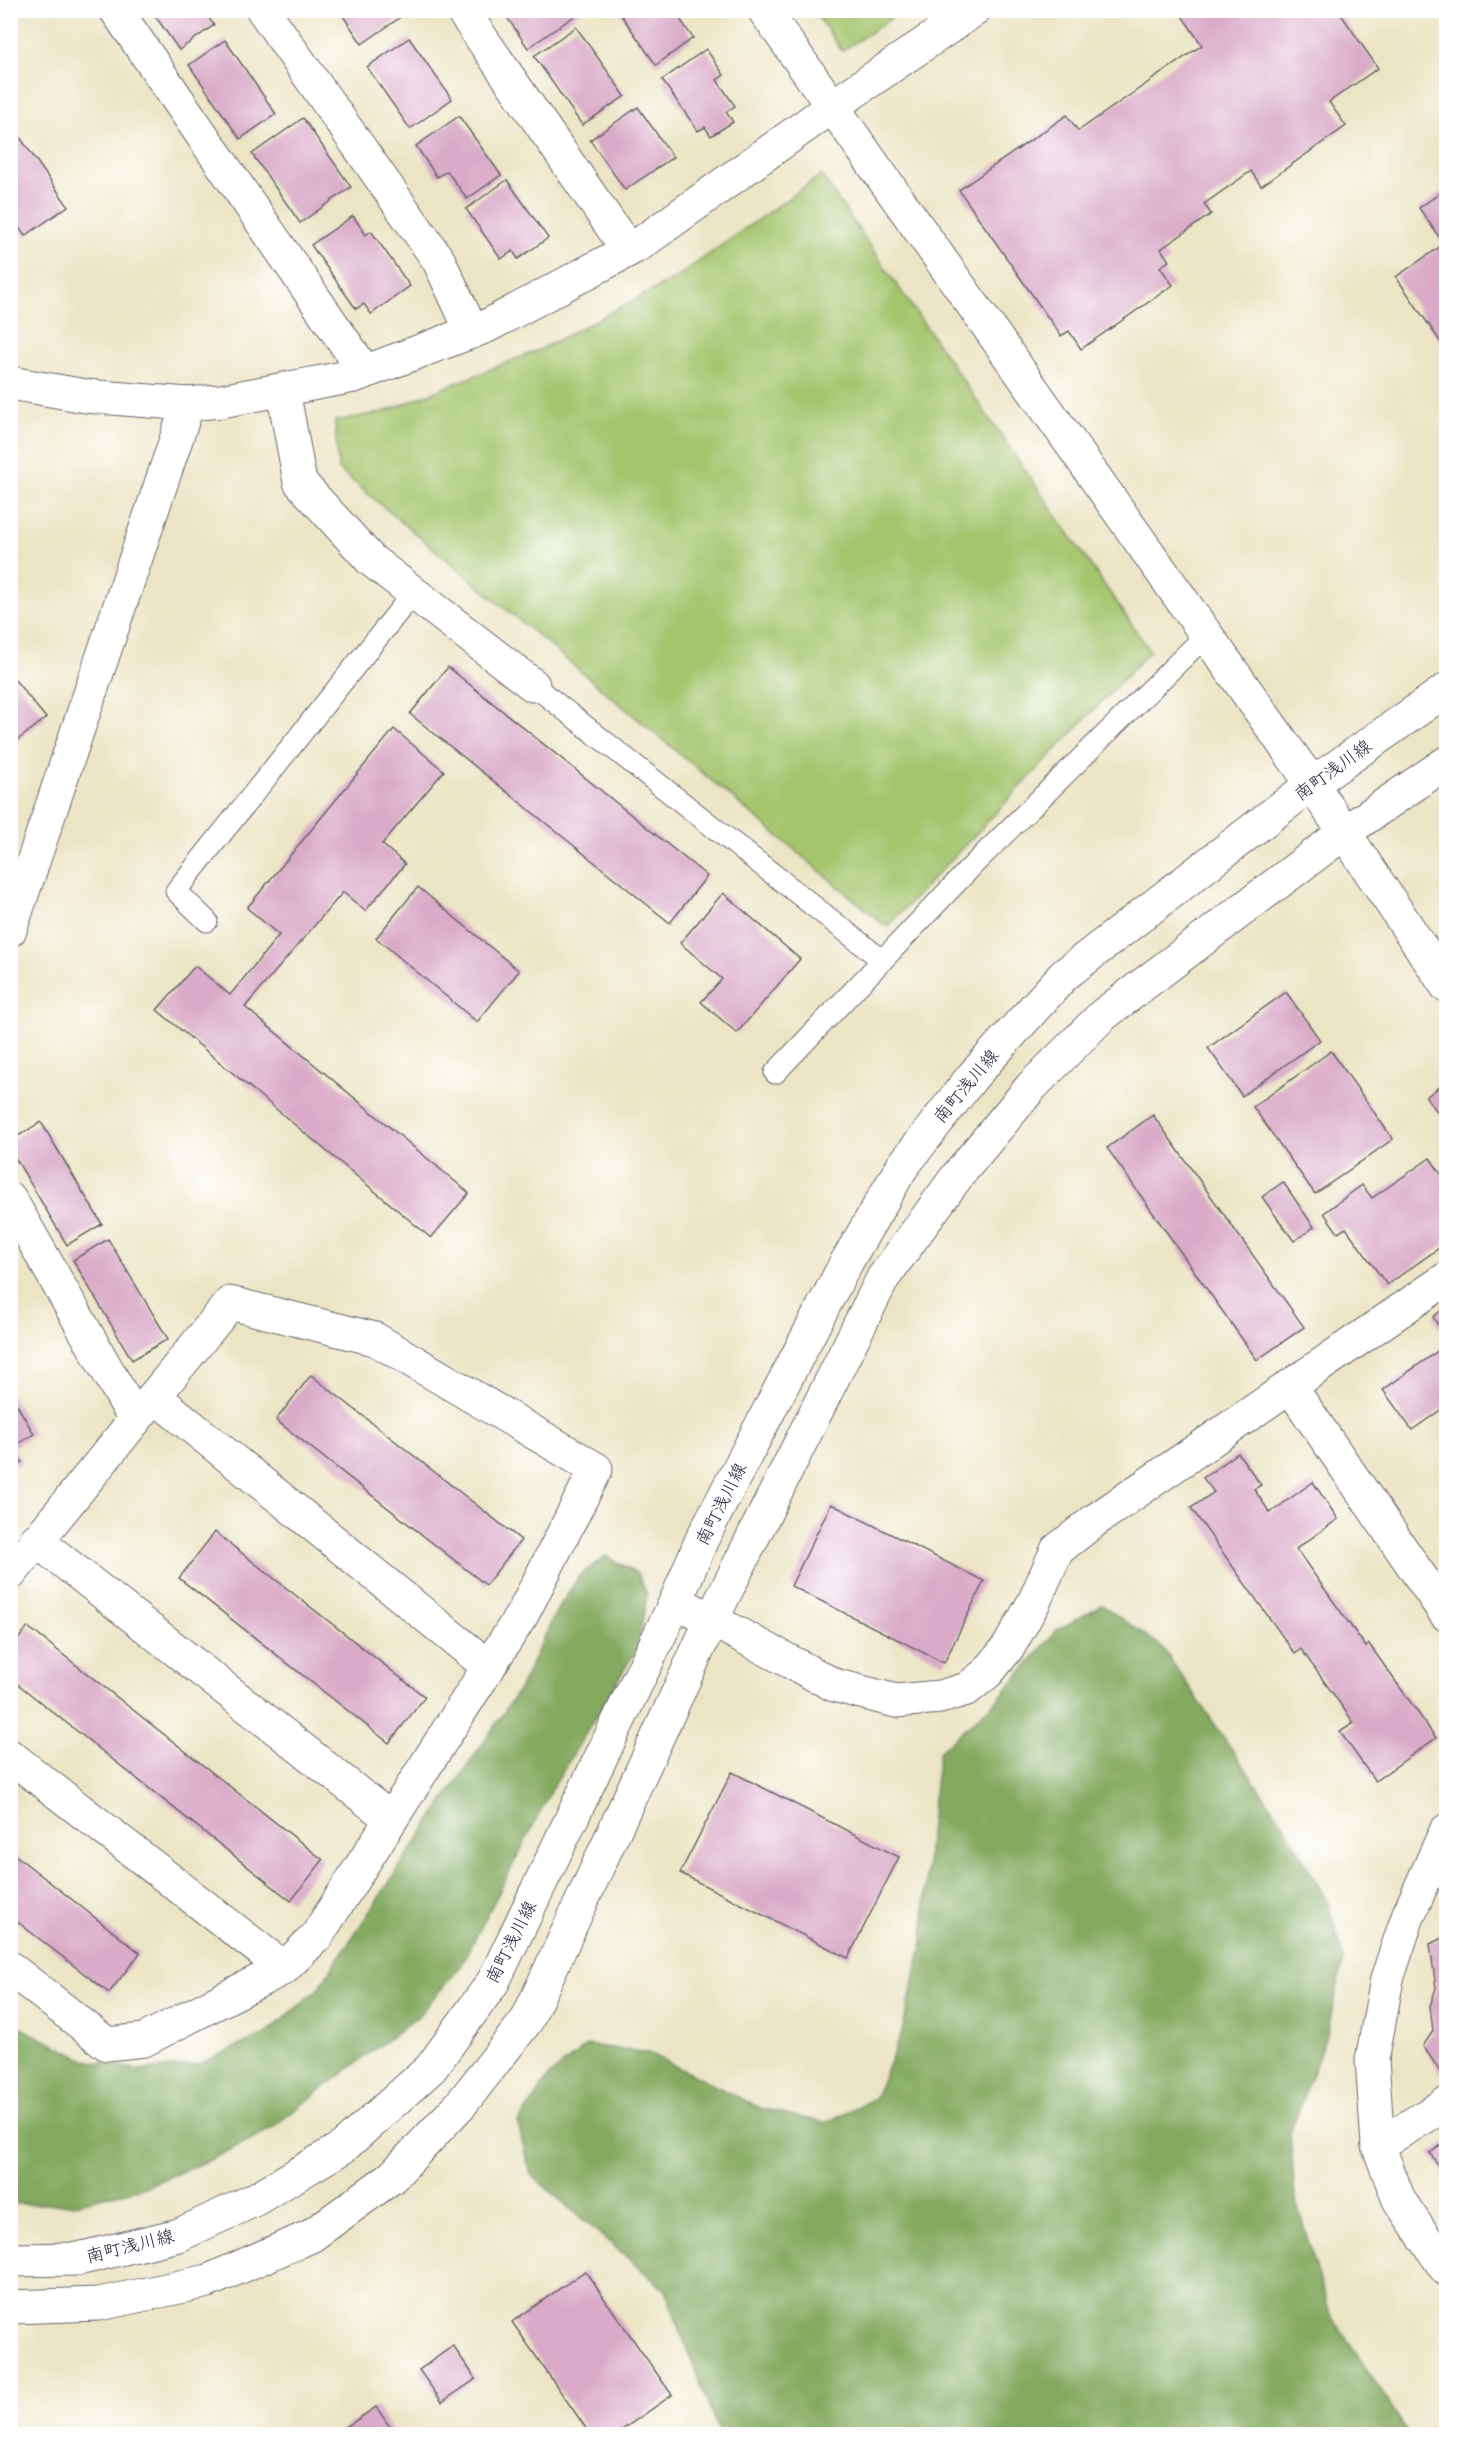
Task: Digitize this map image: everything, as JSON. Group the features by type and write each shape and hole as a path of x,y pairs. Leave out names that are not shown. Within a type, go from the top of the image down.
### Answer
{"street":[{"path":"116,10 365,372"},
{"path":"263,10 439,261 472,332"},
{"path":"462,10 628,250"},
{"path":"764,10 830,108 1312,784 1446,985"},
{"path":"10,383 86,396 188,404 221,401 365,372 472,332 628,250 974,10"},
{"path":"283,390 300,482 371,560 533,685"},
{"path":"10,930 18,873 188,404"},
{"name":"南町浅川線","path":"10,2260 78,2259 179,2235 254,2200 343,2146 431,2068 493,1982 676,1601 702,1539 846,1263 902,1167 972,1077 1064,975 1312,784 1446,690"},
{"path":"10,2307 99,2304 208,2281 311,2236 393,2177 461,2104 527,2020 711,1621 883,1278 958,1175 1032,1086 1103,1015 1345,832 1446,763"},
{"path":"10,1199 145,1407 489,1667"},
{"path":"676,1601 834,1685 896,1701 940,1697 967,1689 988,1672 1009,1646 1034,1602 1057,1550 1094,1521 1446,1279"},
{"path":"10,1574 230,1303 375,1340 596,1469 523,1612 489,1667 316,1937 284,1968 144,2040 107,2044 10,1968"},
{"path":"1290,1386 1446,1614"},
{"path":"36,1540 391,1820"},
{"path":"10,1756 284,1968"},
{"path":"1446,1831 1408,1916 1387,1979 1372,2060 1378,2145 1399,2200 1446,2270"},
{"path":"1378,2145 1446,2104"}],"lane":[{"path":"207,921 176,891 414,592"},
{"path":"775,1073 976,862 1205,636"},
{"path":"533,685 882,960"}],"green space":[{"path":"814,11 902,11 842,51"},
{"path":"821,175 1150,651 887,927 338,469 335,421 384,412 541,349 674,279"},
{"path":"606,1556 637,1573 647,1594 638,1647 552,1789 461,1966 417,2017 267,2131 208,2161 139,2189 73,2204 11,2204 10,2020 21,2028 85,2060 141,2070 197,2065 267,2033 317,1990 520,1688 557,1610 580,1575"},
{"path":"1102,1605 1161,1646 1284,1825 1327,1901 1344,1958 1327,2033 1290,2133 1295,2198 1330,2313 1409,2434 723,2434 715,2423 665,2290 530,2174 518,2123 550,2075 588,2045 649,2053 760,2108 825,2123 875,2098 902,2032 923,1941 929,1833 939,1752 999,1698 1057,1630"}],"building":[{"path":"151,10 203,10 214,25 179,50"},
{"path":"339,10 403,10 405,14 362,44"},
{"path":"502,10 583,10 528,48"},
{"path":"621,10 674,10 693,38 656,65 619,12"},
{"path":"1178,10 1338,10 1378,68 1329,102 1346,126 1261,186 1251,171 1204,204 1211,214 1161,249 1169,261 1160,267 1173,285 1081,349 1069,331 1061,336 959,190 1067,115 1078,131 1202,45"},
{"path":"576,27 625,96 582,125 534,56"},
{"path":"409,38 452,99 410,129 367,67"},
{"path":"225,40 276,114 240,139 189,65"},
{"path":"706,49 724,75 717,80 735,106 726,112 733,122 711,136 705,127 698,131 662,80"},
{"path":"638,107 673,157 625,190 590,140"},
{"path":"459,116 501,175 467,199 447,171 437,177 416,146"},
{"path":"303,118 351,187 300,223 252,154"},
{"path":"10,123 68,206 25,236 10,215"},
{"path":"507,180 548,238 518,259 513,251 501,259 466,209"},
{"path":"1446,189 1446,350 1396,277 1444,244 1419,208"},
{"path":"353,216 366,235 371,231 410,286 371,314 364,304 356,309 311,245"},
{"path":"448,667 707,876 670,923 410,714"},
{"path":"10,674 46,718 10,746"},
{"path":"394,729 444,771 382,844 405,864 365,911 343,892 245,1007 469,1193 431,1238 157,1010 195,966 230,995 279,935 247,908"},
{"path":"418,887 519,971 477,1022 376,938"},
{"path":"723,893 800,959 737,1033 701,1002 722,979 680,943"},
{"path":"1286,992 1320,1040 1242,1096 1208,1048"},
{"path":"1331,1051 1393,1139 1315,1194 1253,1107"},
{"path":"1445,1083 1446,1107 1438,1113 1426,1097"},
{"path":"1153,1115 1304,1327 1257,1360 1107,1148"},
{"path":"41,1122 102,1224 67,1245 10,1149 10,1141"},
{"path":"1430,1158 1446,1181 1446,1243 1387,1285 1346,1228 1338,1233 1324,1213 1362,1185 1372,1198"},
{"path":"1283,1182 1314,1227 1294,1241 1262,1197"},
{"path":"108,1239 168,1339 132,1360 73,1260"},
{"path":"1446,1307 1446,1337 1433,1317"},
{"path":"1445,1346 1446,1406 1412,1430 1383,1390"},
{"path":"311,1375 521,1540 486,1585 276,1420"},
{"path":"10,1393 34,1434 13,1447 22,1462 10,1468"},
{"path":"1238,1453 1261,1485 1254,1489 1270,1513 1313,1482 1338,1519 1296,1549 1366,1647 1369,1644 1436,1738 1375,1781 1340,1732 1354,1723 1301,1649 1295,1654 1191,1508 1214,1492 1203,1478"},
{"path":"831,1504 984,1581 944,1663 791,1586"},
{"path":"215,1532 425,1697 389,1743 179,1578"},
{"path":"28,1627 323,1860 291,1901 10,1678 10,1649"},
{"path":"732,1772 899,1857 848,1958 680,1873"},
{"path":"10,1851 140,1953 109,1993 10,1916"},
{"path":"1446,1936 1446,2080 1423,2046 1433,2031 1430,2006 1436,1988 1430,1944"},
{"path":"1446,2142 1446,2177 1430,2153"},
{"path":"585,2271 672,2395 616,2434 590,2434 512,2322"},
{"path":"453,2346 476,2379 442,2402 419,2370"},
{"path":"376,2407 395,2434 335,2434"}]}
